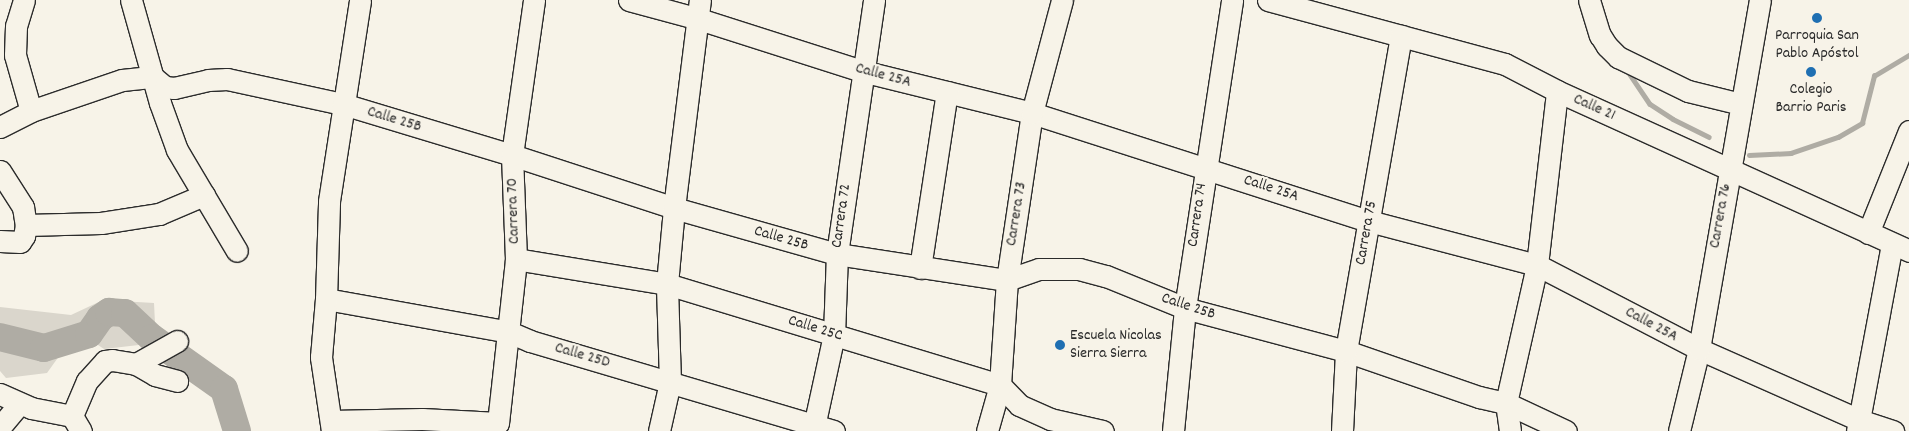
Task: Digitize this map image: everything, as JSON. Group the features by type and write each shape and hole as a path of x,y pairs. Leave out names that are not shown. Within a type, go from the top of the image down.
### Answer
{"street":[{"path":"24,0 16,26 15,55 31,111"},
{"path":"131,0 160,103 177,150 237,251"},
{"path":"331,426 321,357 326,300 329,201 360,0"},
{"name":"Carrera 70","path":"331,426 422,419 498,423 516,259 512,155 534,0"},
{"name":"Calle 25A","path":"629,0 700,10 862,71 1032,113 1369,221 1537,265 1698,350 1858,425 1893,431"},
{"name":"Carrera 72","path":"821,429 834,335 836,254 874,0"},
{"name":"Carrera 73","path":"987,431 1000,385 1007,280 1032,113 1062,0"},
{"name":"Carrera 74","path":"1173,431 1185,308 1232,0"},
{"name":"Calle 21","path":"1268,0 1505,64 1557,91 1901,247"},
{"path":"1589,0 1600,35 1606,46 1618,57 1688,91 1741,104"},
{"name":"Carrera 76","path":"1679,431 1698,350 1760,0"},
{"path":"659,431 670,382 667,284 674,208 700,10"},
{"name":"Carrera 75","path":"1342,431 1346,351 1401,36"},
{"path":"0,127 31,111 122,80 153,77"},
{"name":"Calle 25B","path":"153,77 165,87 174,88 208,80 227,79 343,104 512,155 674,208 836,254 1007,280 1039,269 1079,268 1106,276 1185,308 1346,351 1479,397 1506,404 1566,431"},
{"path":"1510,431 1506,404 1537,265 1557,91"},
{"path":"920,268 948,92"},
{"path":"1868,233 1909,131"},
{"path":"0,171 23,208 15,236 159,214 204,195"},
{"path":"1858,425 1901,247"},
{"name":"Calle 25C","path":"516,259 667,284 1000,385"},
{"name":"Calle 25D","path":"326,300 509,332 530,341 821,429"},
{"path":"0,394 20,404 77,424 87,381 105,362 112,360 143,360 174,343"},
{"path":"143,360 155,376 178,381"},
{"path":"1000,385 1019,406 1050,419 1103,431"},
{"path":"0,427 20,404"}],"shaded area":[{"path":"103,300 154,303 156,343 104,349 77,331 47,373 6,378 0,371 0,307 71,315"}],"waterway":[{"path":"1749,155 1791,153 1838,137 1862,123 1874,76 1909,55"},
{"path":"1629,73 1650,104 1673,119 1709,137"},
{"path":"0,337 44,348 89,334 100,318 109,312 125,313 152,338 224,389 237,431"}],"place":[{"name":"Parroquia San Pablo Apóstol","path":"1817,18"},
{"name":"Colegio Barrio Paris","path":"1811,72"},
{"name":"Escuela Nicolas Sierra Sierra","path":"1060,345"}]}
